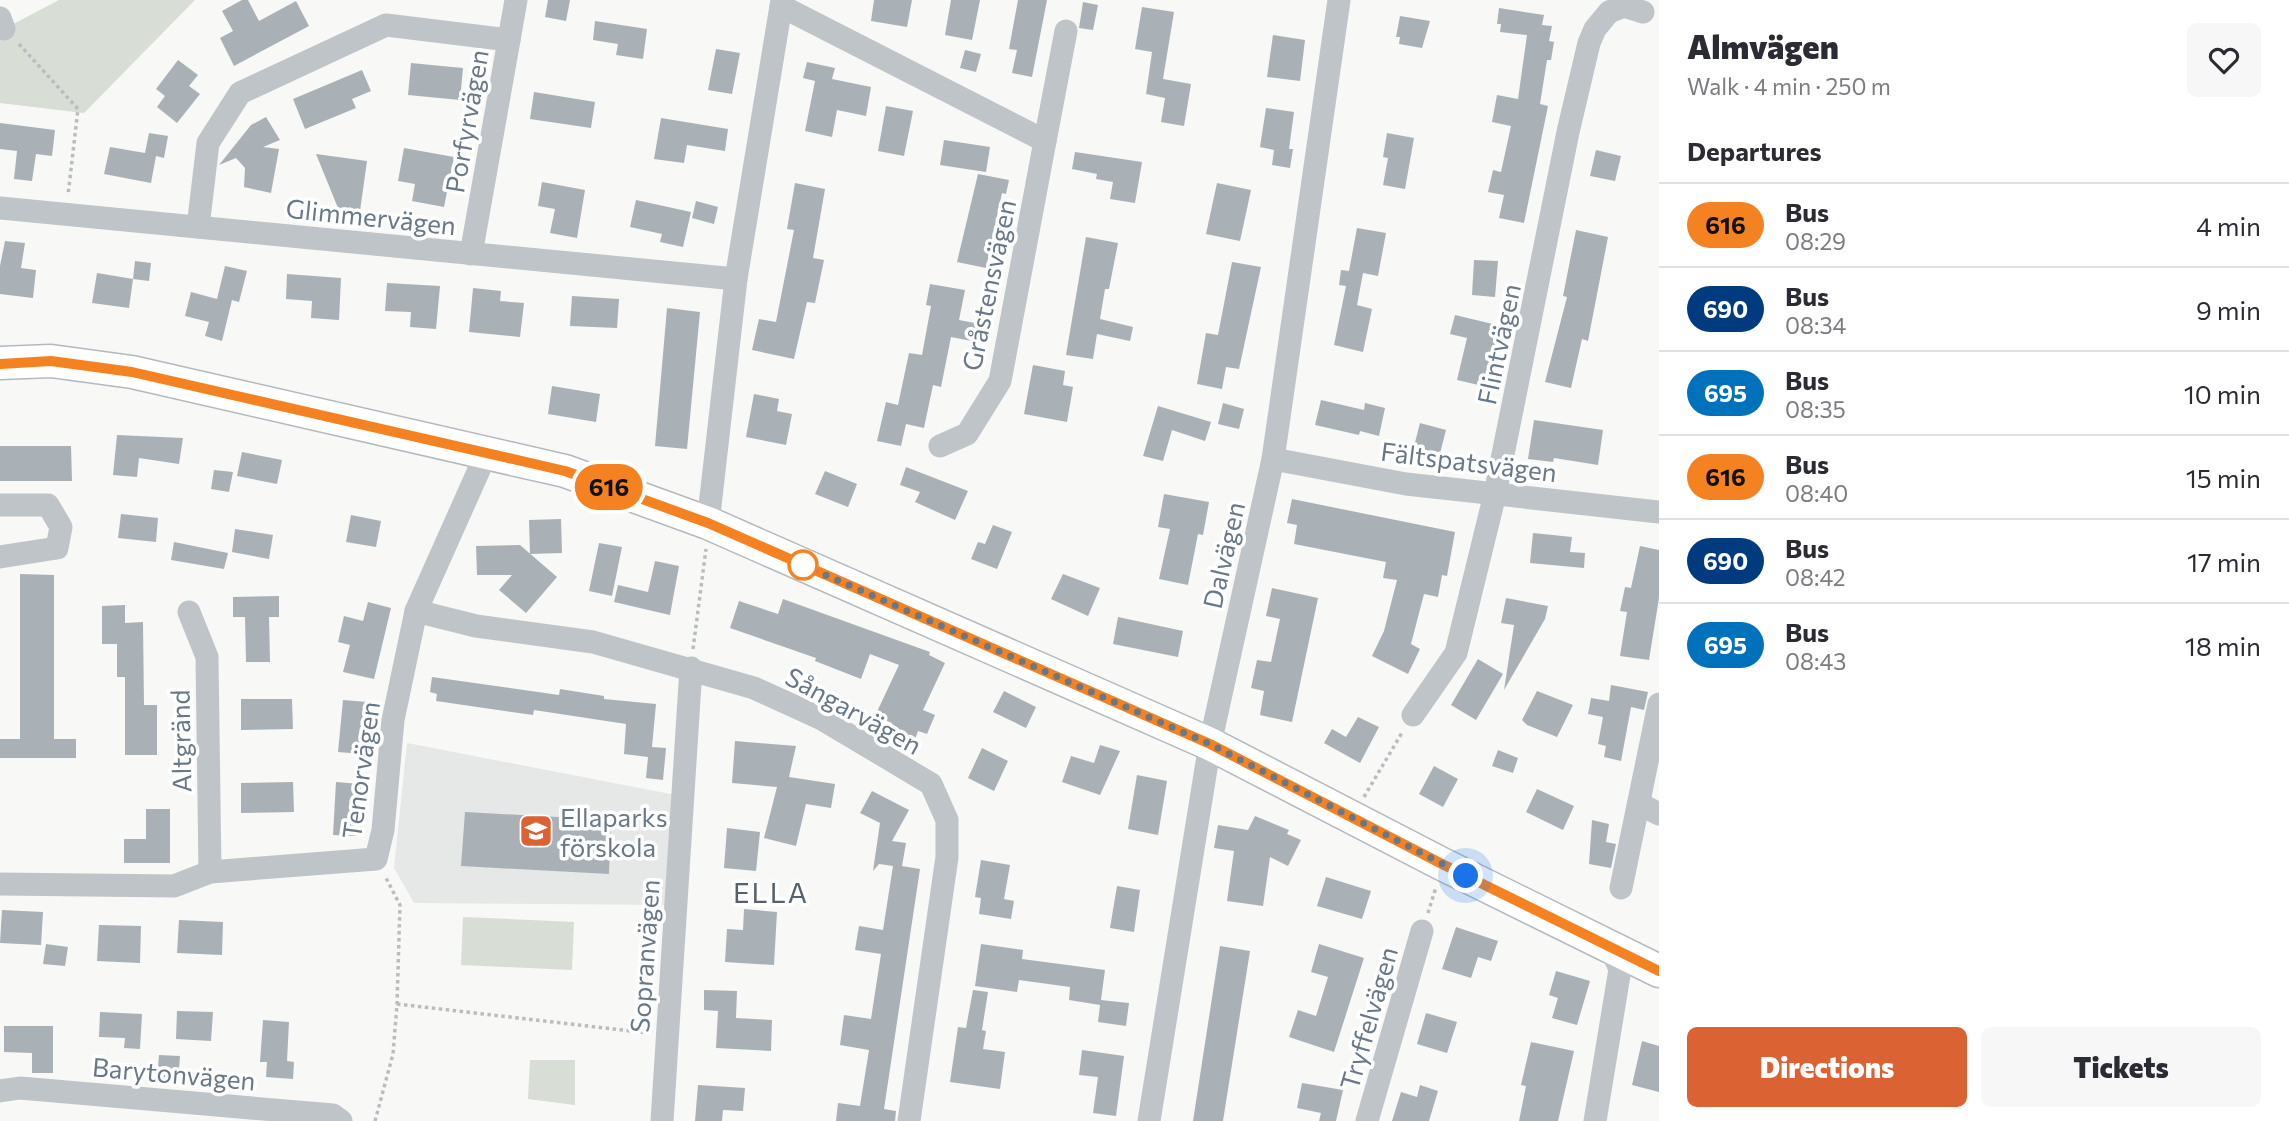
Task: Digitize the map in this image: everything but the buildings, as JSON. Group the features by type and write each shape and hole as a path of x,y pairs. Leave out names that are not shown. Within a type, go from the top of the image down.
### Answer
{"street":[{"name":"Porfyrvägen","path":"471,254 516,0"},
{"name":"Dalvägen","path":"1149,1121 1210,744 1273,459 1339,0"},
{"path":"708,531 736,279 782,3 1045,141"},
{"name":"Flintvägen","path":"1413,715 1456,653 1495,494 1568,132 1589,43 1595,29 1609,12 1624,6 1643,12"},
{"name":"Porfyrvägen","path":"198,227 208,143 240,93 386,25 509,40"},
{"name":"Gråstensvägen","path":"940,446 967,434 1000,381 1066,31"},
{"name":"Glimmervägen","path":"0,208 736,279"},
{"path":"0,363 51,361 132,372 565,471 1210,744 1442,864 1609,944 1659,971"},
{"name":"Tenorvägen","path":"0,884 174,886 210,872 376,859 383,830 393,720 416,611 488,452"},
{"name":"Fältspatsvägen","path":"1273,459 1406,484 1659,512"},
{"path":"0,505 48,505 61,527 57,548 0,557"},
{"name":"Sångarvägen","path":"416,611 476,626 593,642 754,688 822,719 931,784 947,820 947,857 909,1121"},
{"name":"Altgränd","path":"189,612 207,657 210,872"},
{"name":"Sopranvägen","path":"662,1121 691,668"},
{"path":"1621,888 1649,809 1659,704"},
{"name":"Tryffelvägen","path":"1367,1121 1422,931"},
{"path":"1595,1121 1619,969 1609,944"},
{"name":"Barytonvägen","path":"0,1091 20,1088 333,1115 341,1121"}],"path":[{"path":"2,23 78,109 65,214"},
{"path":"691,668 708,531"},
{"path":"1352,817 1413,715"},
{"path":"375,1121 393,1054 400,905 376,859"},
{"path":"1422,931 1442,864"},
{"path":"397,1004 667,1035"}],"shaded area":[{"path":"59,0 195,0 84,113 0,103 0,31"},
{"name":"Ellaparks förskola","path":"407,743 676,795 668,905 414,903 394,868"},
{"path":"463,917 574,922 572,970 461,965"},
{"path":"530,1060 575,1060 575,1105 528,1099"}],"bus line":[{"name":"616","path":"0,364 51,361 132,372 565,471 708,523 1210,744 1442,864 1609,944 1659,971"}],"place":[{"name":"Ellaparks förskola","path":"536,831"}],"district":[{"name":"ELLA","path":"771,892"}],"route":[{"path":"803,565 1210,744 1466,876"}]}
